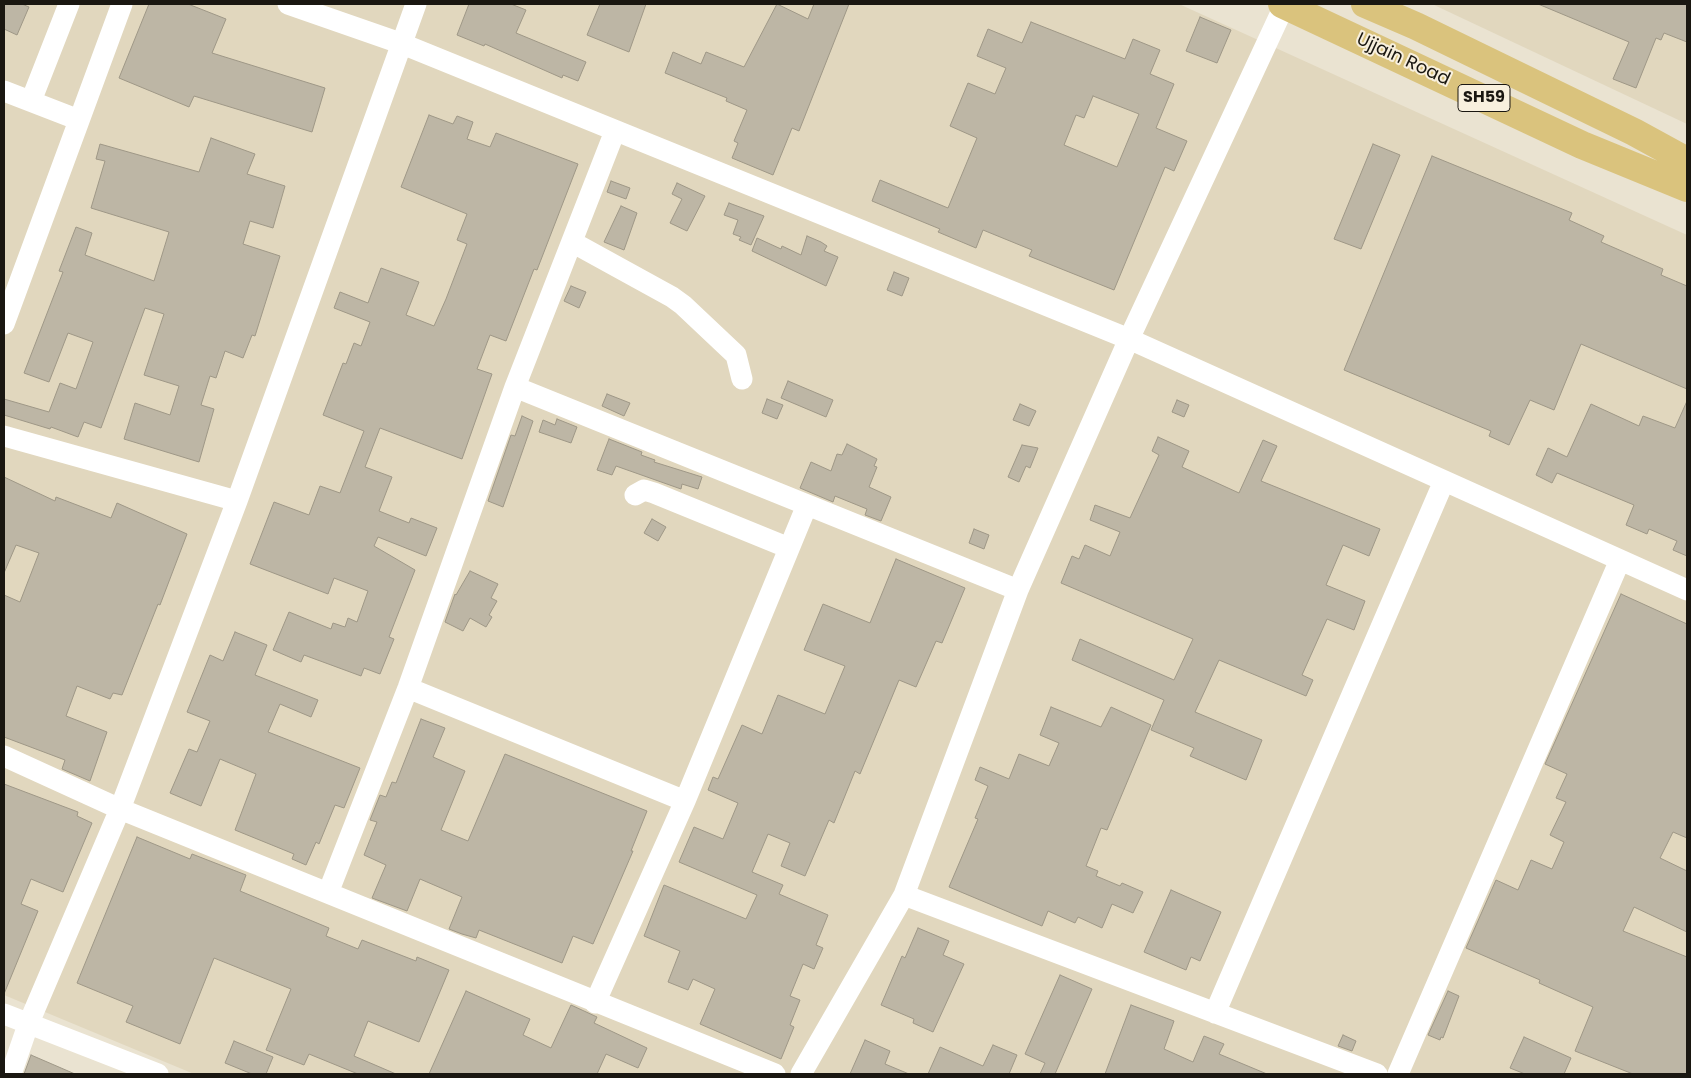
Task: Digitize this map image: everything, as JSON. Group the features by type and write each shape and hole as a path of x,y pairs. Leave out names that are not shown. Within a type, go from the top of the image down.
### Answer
{"main road":[{"name":"Ujjain Road","path":"1284,4 1582,145 1687,188"},
{"name":"Ujjain Road","path":"1365,4 1416,26 1687,161"}],"street":[{"path":"31,101 69,4"},
{"path":"4,324 122,4"},
{"path":"288,4 400,43 1129,339 1687,590"},
{"path":"11,1074 28,1025 120,809 237,501 400,43 416,4"},
{"path":"801,1074 904,895 1018,590 1129,339 1284,4"},
{"path":"4,91 79,120"},
{"path":"328,894 408,688 515,387 615,131"},
{"path":"572,242 672,296 683,304 736,355 742,379"},
{"path":"515,387 1018,590"},
{"path":"4,436 237,501"},
{"path":"1215,1013 1444,481"},
{"path":"634,494 644,490 654,493 789,548"},
{"path":"596,1003 685,801 806,505"},
{"path":"1398,1074 1620,560"},
{"path":"408,688 685,801"},
{"path":"4,756 120,809 775,1074"},
{"path":"904,895 1377,1074"},
{"path":"4,1014 153,1073"}],"shaded area":[{"path":"4,4 1179,4 1687,235 1687,1074 194,1074 4,995"},
{"path":"1432,4 1687,4 1687,124"}],"building":[{"path":"4,4 22,4 29,7 17,35 4,29"},
{"path":"149,4 188,4 226,19 212,53 325,88 312,132 194,96 189,107 119,78"},
{"path":"469,4 511,4 526,10 516,33 586,62 578,81 563,75 562,78 485,44 484,46 457,35"},
{"path":"600,4 646,4 629,52 587,35"},
{"path":"777,4 808,19 814,4 849,4 799,131 792,128 773,175 732,158 738,143 734,141 747,110 726,101 727,98 665,73 673,52 701,64 706,52 744,67"},
{"path":"1538,4 1687,4 1687,42 1664,33 1661,40 1656,38 1636,88 1613,79 1629,42"},
{"path":"1200,17 1231,30 1217,63 1186,51"},
{"path":"1031,22 1125,59 1133,39 1160,50 1150,74 1174,84 1156,128 1187,141 1174,171 1165,167 1114,290 1029,256 1032,250 983,230 976,248 938,232 940,229 872,201 880,180 948,208 977,138 950,126 968,83 995,94 1006,68 977,56 988,29 1022,43","holes":["1093,96 1139,114 1117,167 1064,145 1076,115 1084,118"]},
{"path":"429,115 453,124 457,116 473,122 467,139 490,147 496,133 578,164 537,270 534,269 506,341 490,335 477,369 492,374 462,459 380,428 365,467 392,477 379,511 409,523 411,518 437,528 426,556 378,537 374,546 415,570 389,637 394,639 380,674 364,668 361,676 304,655 301,662 273,650 289,612 331,629 333,623 345,627 348,618 357,622 368,591 334,578 328,594 250,564 274,502 309,515 320,486 340,493 364,431 323,415 343,363 346,364 354,343 361,346 370,322 334,308 340,292 368,303 381,268 419,282 406,315 434,326 446,299 467,244 457,240 467,214 401,187"},
{"path":"211,138 255,154 247,174 285,186 273,228 250,221 243,244 280,256 255,336 252,335 243,358 225,351 216,378 210,376 201,405 214,409 199,462 124,439 135,403 170,415 179,386 144,375 164,314 145,308 101,428 84,422 78,437 51,427 50,429 4,415 4,399 49,412 60,383 76,389 93,342 68,333 49,382 24,373 63,272 59,271 76,227 92,233 85,255 154,281 169,232 91,208 105,161 96,159 100,144 199,172"},
{"path":"1373,144 1400,155 1361,249 1334,239"},
{"path":"1432,156 1572,213 1569,220 1604,236 1601,242 1663,269 1661,275 1687,286 1687,389 1581,344 1554,410 1530,400 1509,445 1489,436 1491,431 1344,370"},
{"path":"611,181 630,188 626,199 607,192"},
{"path":"677,183 705,196 687,231 670,223 682,199 672,194"},
{"path":"729,203 764,216 751,245 739,240 741,237 733,234 738,220 724,215"},
{"path":"621,206 637,213 624,250 604,242"},
{"path":"807,236 827,246 824,251 838,257 826,286 752,251 757,238 781,249 782,246 801,255"},
{"path":"894,272 909,278 902,296 887,290"},
{"path":"571,286 586,292 579,308 564,301"},
{"path":"788,381 833,400 826,417 781,398"},
{"path":"607,394 630,403 624,416 602,406"},
{"path":"767,399 783,405 777,419 762,413"},
{"path":"1177,400 1189,405 1184,417 1172,412"},
{"path":"1687,401 1687,556 1673,550 1677,541 1649,529 1647,534 1626,525 1634,505 1557,473 1552,483 1536,475 1548,448 1567,457 1591,404 1639,426 1643,416 1675,428"},
{"path":"1020,404 1036,411 1029,426 1013,420"},
{"path":"522,416 533,421 503,507 488,501 511,435 515,436"},
{"path":"557,419 577,427 571,443 539,432 543,420 555,425"},
{"path":"1158,437 1189,451 1182,467 1239,493 1263,440 1277,446 1261,481 1380,529 1369,556 1343,545 1326,585 1365,601 1354,630 1327,619 1302,675 1313,680 1306,696 1219,660 1195,712 1262,740 1246,780 1190,756 1194,748 1151,730 1164,700 1072,660 1080,639 1174,680 1193,639 1061,583 1072,556 1079,559 1085,545 1110,556 1120,532 1090,520 1095,505 1130,518 1159,455 1152,451"},
{"path":"609,439 642,452 641,455 655,460 654,462 702,477 698,489 682,484 681,489 616,466 612,475 597,470"},
{"path":"847,444 877,459 874,466 877,467 869,487 891,497 881,521 865,515 867,509 835,496 833,502 800,488 811,462 831,471 837,454 842,455"},
{"path":"1022,445 1038,448 1030,468 1026,466 1019,482 1008,477"},
{"path":"4,477 55,501 56,497 111,518 117,503 187,534 160,605 158,604 122,695 113,693 110,699 77,686 66,716 107,732 90,781 62,769 65,760 4,737 4,595 20,602 39,553 16,545 4,573"},
{"path":"652,519 666,527 658,541 644,533"},
{"path":"974,529 989,535 984,549 969,543"},
{"path":"896,559 965,588 942,643 936,641 916,687 899,680 860,774 855,771 834,823 829,820 805,876 781,866 790,843 768,834 752,872 783,885 779,894 828,915 816,945 823,948 814,969 803,964 790,996 800,1000 790,1025 794,1027 781,1059 700,1024 715,989 693,979 688,990 668,982 680,951 644,936 664,885 746,919 757,895 679,862 694,827 723,839 738,803 708,790 713,777 718,779 742,725 762,734 778,695 825,714 845,666 804,650 823,604 870,623"},
{"path":"470,571 498,584 491,598 497,601 489,615 492,617 486,627 470,618 463,631 445,622 455,594"},
{"path":"1621,594 1687,624 1687,838 1673,832 1660,858 1687,871 1687,932 1634,907 1623,931 1687,957 1687,1074 1633,1074 1575,1051 1593,1007 1539,983 1540,980 1466,948 1496,880 1518,890 1531,860 1552,869 1564,842 1550,835 1566,802 1556,798 1567,774 1545,764"},
{"path":"235,632 267,645 255,675 318,700 311,717 280,704 268,732 360,768 344,808 335,805 319,844 316,842 306,865 292,859 294,854 235,830 256,774 220,759 201,806 170,793 189,749 197,752 210,721 187,712 210,655 223,661"},
{"path":"1051,707 1101,727 1111,707 1151,725 1107,830 1101,828 1086,866 1098,871 1096,876 1120,886 1122,883 1143,892 1133,913 1112,904 1102,928 1078,917 1075,923 1048,911 1042,926 949,887 978,819 975,818 988,786 975,780 980,767 1009,779 1019,754 1049,766 1059,743 1040,735"},
{"path":"421,719 445,728 433,757 465,771 441,830 468,841 505,754 647,811 631,851 633,851 593,944 573,936 562,963 479,930 476,938 462,934 449,929 462,897 420,879 407,911 372,898 386,865 364,855 377,822 370,820 380,795 386,797 392,782 396,783"},
{"path":"4,784 78,812 77,816 92,823 63,892 31,879 21,904 38,911 4,994"},
{"path":"137,837 190,859 192,854 246,875 240,891 329,928 326,936 358,949 362,940 416,961 417,957 449,970 419,1042 368,1021 354,1056 396,1074 358,1074 309,1054 304,1065 266,1050 291,989 214,958 180,1044 126,1022 133,1006 77,983"},
{"path":"1171,890 1221,912 1200,961 1191,957 1186,970 1144,952"},
{"path":"918,928 949,941 943,955 964,964 933,1032 913,1023 914,1019 881,1005 902,956 905,958"},
{"path":"1060,975 1092,989 1055,1074 1040,1074 1045,1063 1025,1054"},
{"path":"466,991 530,1019 523,1035 551,1048 571,1005 597,1017 594,1023 647,1048 638,1068 606,1054 597,1074 429,1074"},
{"path":"1448,991 1459,996 1443,1038 1441,1037 1440,1040 1428,1035"},
{"path":"1131,1005 1174,1021 1164,1049 1193,1062 1204,1036 1224,1044 1219,1054 1267,1074 1105,1074"},
{"path":"1343,1035 1356,1041 1352,1051 1338,1046"},
{"path":"1524,1037 1571,1058 1564,1074 1525,1074 1510,1068"},
{"path":"865,1040 890,1051 885,1064 909,1074 850,1074"},
{"path":"234,1041 273,1057 266,1074 252,1074 225,1063"},
{"path":"993,1045 1017,1055 1009,1074 928,1074 940,1047 983,1066"},
{"path":"31,1055 75,1074 24,1074"}]}
